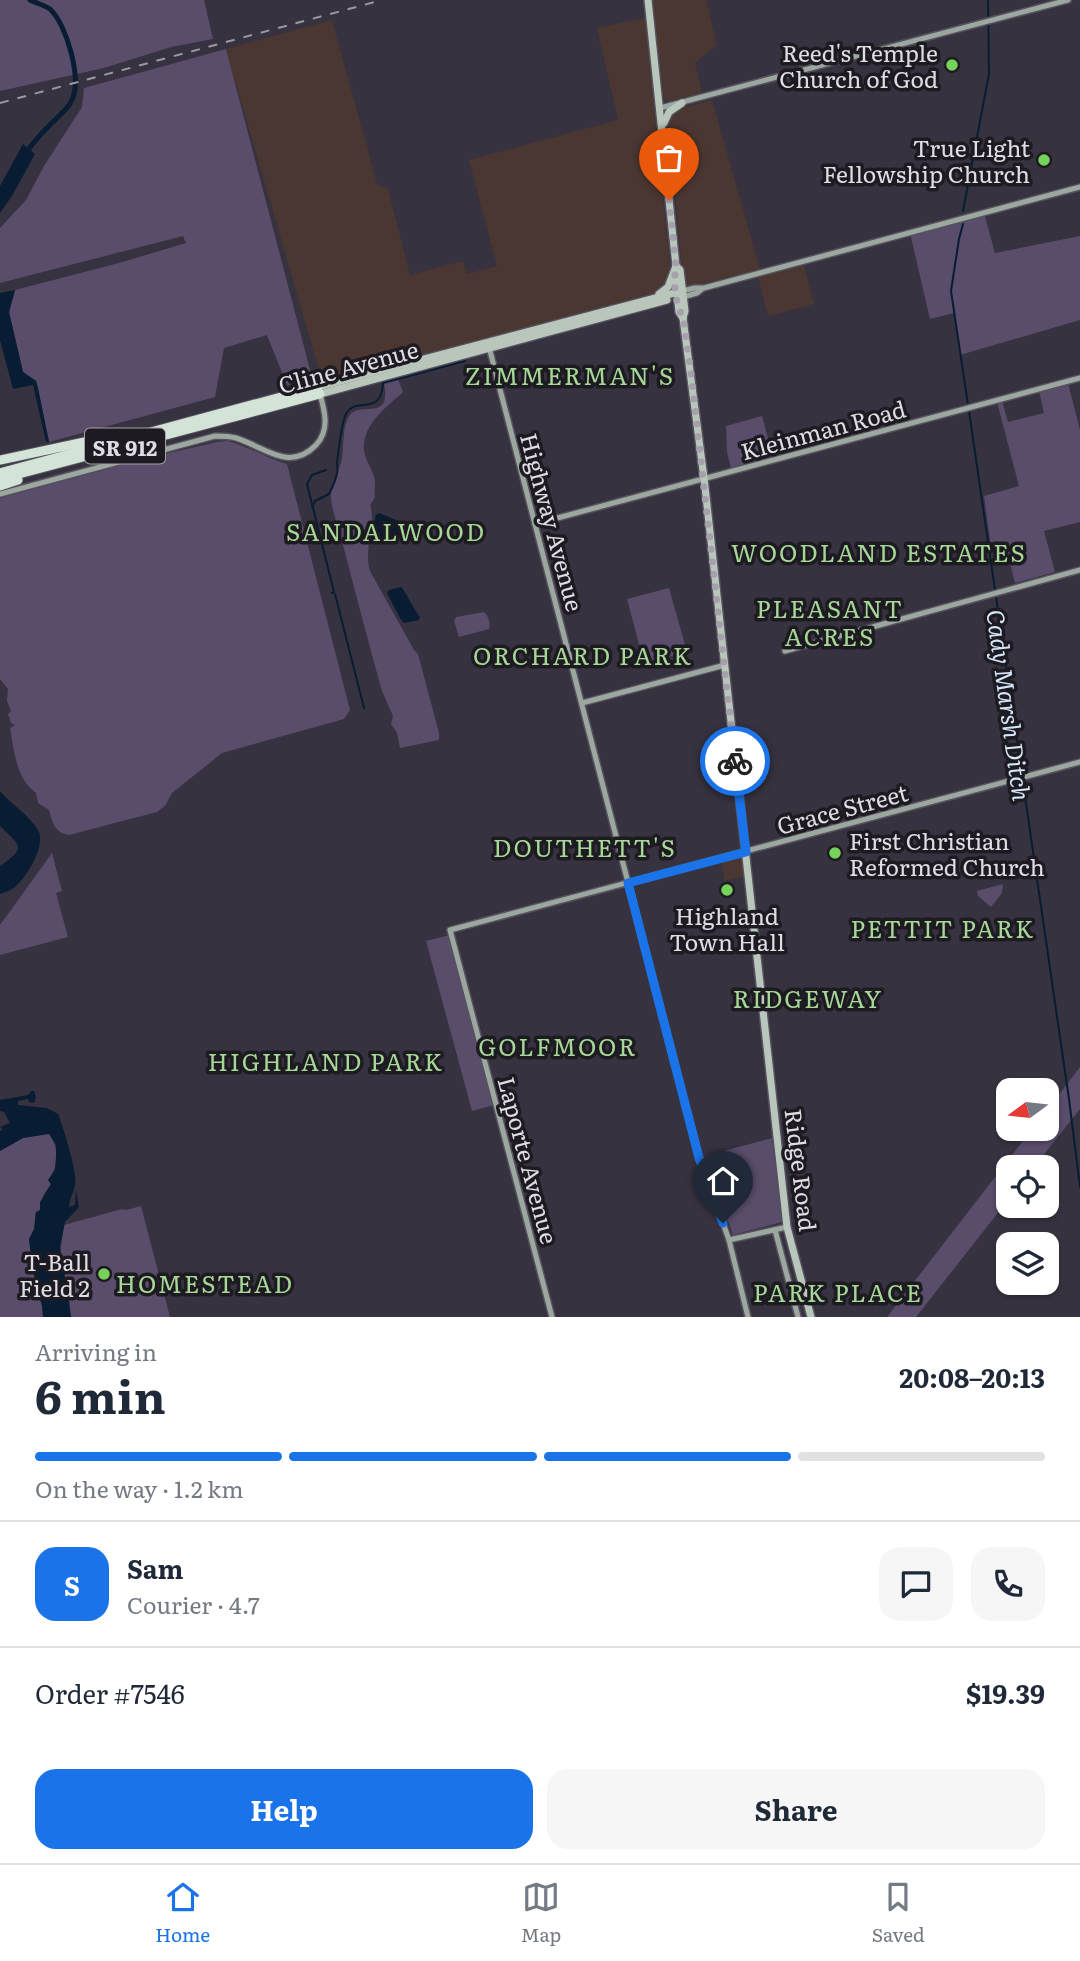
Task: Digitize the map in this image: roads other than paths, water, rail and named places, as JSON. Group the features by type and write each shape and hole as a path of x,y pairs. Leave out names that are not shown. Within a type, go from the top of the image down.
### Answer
{"highway":[{"name":"Cline Avenue","path":"0,472 174,425 319,390"},
{"name":"Cline Avenue","path":"0,479 319,390"},
{"path":"0,460 155,426 174,425"},
{"path":"0,486 93,455"}],"main road":[{"name":"Ridge Road","path":"648,0 679,312 683,317 704,478 788,1227 811,1317"},
{"path":"662,131 669,112 682,103"},
{"path":"653,298 668,287 675,268"},
{"name":"Cline Avenue","path":"489,345 653,298 679,294"},
{"name":"Cline Avenue","path":"319,390 679,294"}],"street":[{"path":"660,108 1068,0"},
{"name":"Cline Avenue","path":"679,294 1080,187"},
{"name":"Highway Avenue","path":"489,345 699,1158 729,1240 748,1317"},
{"name":"Kleinman Road","path":"535,524 1080,377"},
{"path":"0,494 215,436 235,438 276,456 298,456 314,447 323,433 326,416 319,390"},
{"path":"785,650 1080,570"},
{"path":"582,703 725,665"},
{"name":"Grace Street","path":"450,930 1080,762"},
{"name":"Laporte Avenue","path":"450,930 552,1317"},
{"path":"729,1240 788,1227"},
{"path":"775,1230 798,1317"}],"water":[{"path":"23,144 35,154 0,213 0,186"},
{"path":"15,290 9,312 23,372 36,381 49,442 46,442 33,385 13,389 0,340 0,293"},
{"path":"379,513 406,524 407,530 375,540 374,524"},
{"path":"401,587 420,617 419,620 404,623 401,620 387,593"},
{"path":"0,791 30,819 38,830 40,844 34,861 20,883 0,894 0,866 14,855 18,847 0,826"},
{"path":"34,1091 36,1097 34,1103 28,1099 18,1101 18,1105 47,1108 58,1114 74,1171 75,1185 69,1207 75,1205 76,1190 79,1207 65,1222 60,1247 71,1317 43,1317 29,1239 34,1229 36,1212 40,1210 40,1202 51,1184 48,1180 55,1170 56,1145 49,1134 23,1138 0,1151 0,1131 3,1130 0,1127 10,1123 4,1112 0,1111 0,1100 28,1095"}],"waterway":[{"path":"26,153 70,104 75,91 74,66 62,27 50,9 30,0"},
{"name":"Cady Marsh Ditch","path":"963,211 989,74 988,0"},
{"name":"Cady Marsh Ditch","path":"963,224 951,291 968,405"},
{"path":"312,507 315,501 329,494 335,481 343,423 350,409 378,400 383,383 465,361"},
{"name":"Cady Marsh Ditch","path":"969,411 1080,1187"},
{"path":"326,470 312,475 307,484 334,592 332,593"},
{"path":"335,594 364,708"}],"railway":[{"path":"0,103 382,0"}],"place":[{"name":"Reed's Temple Church of God","path":"952,65"},
{"name":"True Light Fellowship Church","path":"1044,160"},
{"name":"First Christian Reformed Church","path":"835,853"},
{"name":"Highland Town Hall","path":"727,890"},
{"name":"T-Ball Field 2","path":"104,1274"}],"district":[{"name":"ZIMMERMAN'S","path":"570,374"},
{"name":"SANDALWOOD","path":"386,530"},
{"name":"WOODLAND ESTATES","path":"879,551"},
{"name":"PLEASANT ACRES","path":"830,621"},
{"name":"ORCHARD PARK","path":"583,654"},
{"name":"DOUTHETT'S","path":"585,846"},
{"name":"PETTIT PARK","path":"943,927"},
{"name":"RIDGEWAY","path":"808,997"},
{"name":"GOLFMOOR","path":"558,1045"},
{"name":"HIGHLAND PARK","path":"326,1060"},
{"name":"HOMESTEAD","path":"205,1282"},
{"name":"PARK PLACE","path":"838,1291"}]}
